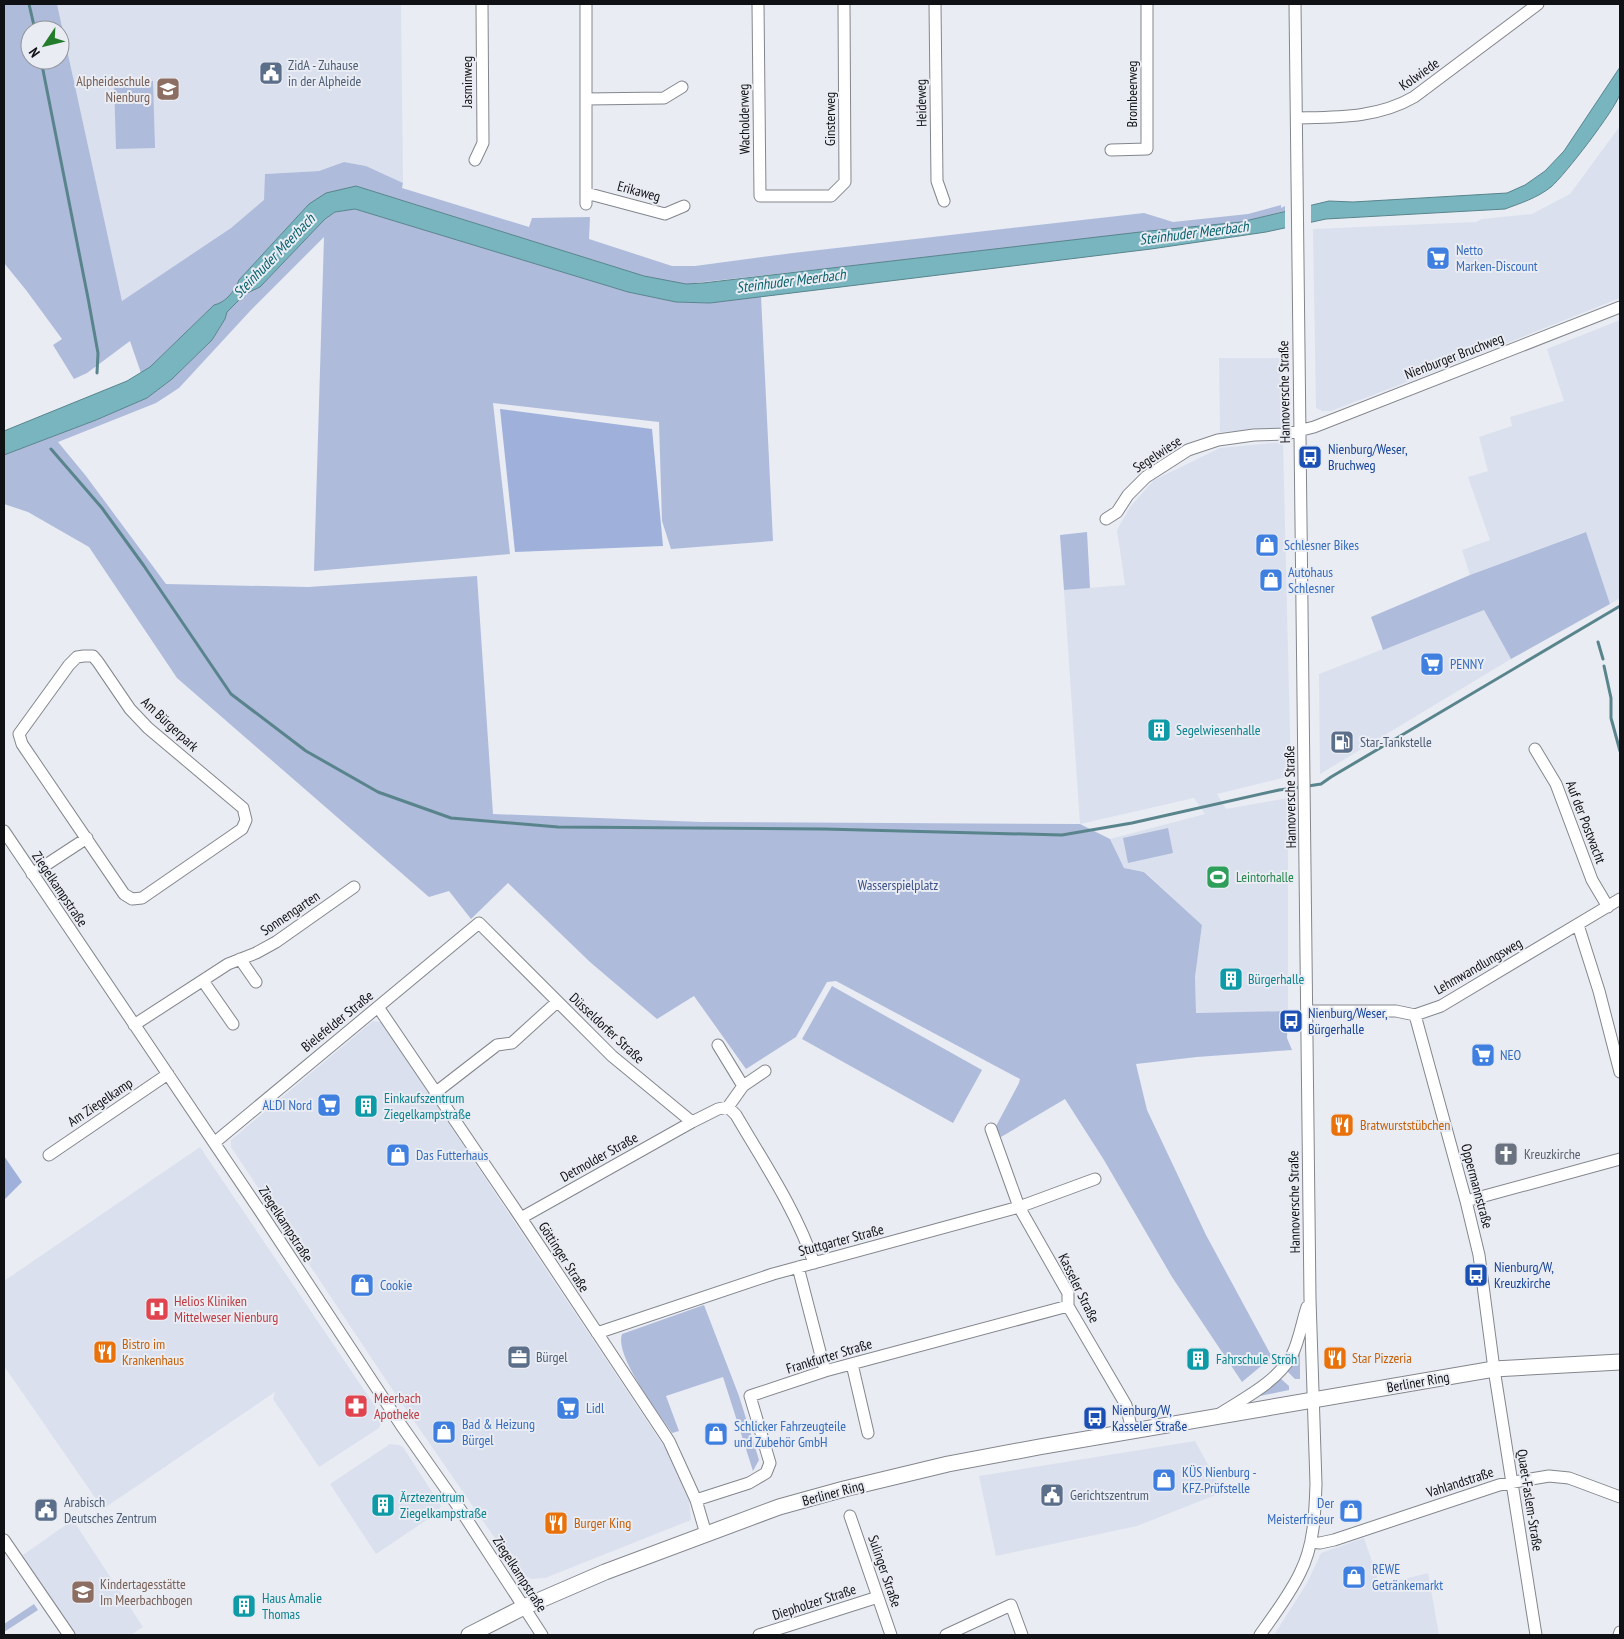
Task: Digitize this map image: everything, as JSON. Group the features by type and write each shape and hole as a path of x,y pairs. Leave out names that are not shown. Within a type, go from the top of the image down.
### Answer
{"main road":[{"name":"Berliner Ring","path":"469,1635 524,1607 605,1572 779,1507 948,1464 1494,1369 1620,1362"}],"street":[{"name":"Jasminweg","path":"475,160 483,142 482,4"},
{"name":"Erikaweg","path":"586,4 586,198 664,214 684,206"},
{"name":"Wacholderweg","path":"758,4 760,196 799,196"},
{"name":"Ginsterweg","path":"799,196 831,196 846,182 844,4"},
{"name":"Heideweg","path":"935,4 937,181 944,201"},
{"name":"Brombeerweg","path":"1111,150 1147,149 1147,4"},
{"name":"Hannoversche Straße","path":"1260,1635 1301,1572 1311,1542 1316,1492 1310,1299 1295,4"},
{"name":"Kolwiede","path":"1297,118 1360,115 1379,112 1402,104 1538,4"},
{"path":"586,99 664,98 682,87"},
{"name":"Nienburger Bruchweg","path":"1299,431 1320,425 1620,307"},
{"name":"Segelwiese","path":"1106,519 1117,512 1128,495 1146,477 1188,450 1218,440 1254,435 1286,434 1299,431"},
{"name":"Am Bürgerpark","path":"93,656 130,709 148,728 243,808 246,820 242,829 233,836 142,898 132,899 124,894 87,838 22,744 19,734 69,665 77,657 93,656"},
{"name":"Auf der Postwacht","path":"1535,749 1556,784 1592,880 1608,907"},
{"name":"Ziegelkampstraße","path":"4,831 214,1142 542,1635"},
{"path":"32,874 87,838"},
{"name":"Sonnengarten","path":"134,1026 228,964 256,953 276,942 354,887"},
{"name":"Lehmwandlungsweg","path":"1307,1011 1396,1012 1415,1015 1441,1006 1620,900"},
{"name":"Düsseldorfer Straße","path":"479,923 612,1056 692,1122"},
{"name":"Bielefelder Straße","path":"214,1142 479,923"},
{"path":"1578,925 1600,991 1620,1072"},
{"path":"240,959 256,982"},
{"path":"203,981 233,1024"},
{"path":"435,1093 498,1045 512,1043 557,1002"},
{"name":"Göttinger Straße","path":"378,1007 669,1441 696,1500 706,1534"},
{"name":"Oppermannstraße","path":"1415,1015 1479,1255 1494,1369"},
{"path":"718,1045 743,1086"},
{"path":"692,1122 718,1109 728,1107 743,1086 765,1071"},
{"name":"Am Ziegelkamp","path":"48,1155 168,1074"},
{"path":"728,1107 736,1116 784,1197 808,1244 814,1263"},
{"name":"Detmolder Straße","path":"521,1218 692,1122"},
{"name":"Kasseler Straße","path":"991,1129 1019,1207 1068,1293 1068,1306 1126,1405 1132,1431"},
{"path":"1466,1202 1620,1159"},
{"name":"Stuttgarter Straße","path":"597,1333 798,1267 1019,1207 1095,1179"},
{"path":"798,1267 825,1371"},
{"name":"Berliner Ring","path":"1216,1416 1281,1371 1293,1353 1310,1299"},
{"name":"Frankfurter Straße","path":"696,1500 749,1482 766,1473 770,1463 750,1396 825,1371 1068,1306"},
{"path":"852,1364 868,1433"},
{"name":"Quaet-Faslem-Straße","path":"1494,1369 1536,1635"},
{"name":"Vahlandstraße","path":"1311,1542 1320,1543 1334,1540 1499,1485 1549,1476 1582,1482 1620,1497"},
{"name":"Sulinger Straße","path":"850,1516 891,1635"},
{"path":"4,1540 69,1635"},
{"name":"Diepholzer Straße","path":"759,1635 878,1597"},
{"path":"946,1635 1011,1605 1022,1635"}],"shaded area":[{"name":"Alpheideschule Nienburg","path":"57,4 401,4 403,183 366,166 344,162 319,171 265,174 265,200 231,228 122,301 70,63 70,20 61,20"},
{"path":"1620,126 1620,298 1331,411 1322,411 1316,408 1313,229 1476,222 1482,219 1532,214 1570,194"},
{"path":"1620,320 1620,598 1610,604 1585,532 1470,575 1462,550 1490,540 1468,477 1488,471 1479,437 1512,426 1510,417 1564,401 1547,349"},
{"path":"1219,358 1282,358 1284,429 1220,432"},
{"path":"500,409 652,429 663,546 515,552"},
{"path":"1283,442 1291,776 1217,794 1226,809 1288,798 1288,1011 1196,1013 1195,977 1202,925 1145,872 1124,868 1110,839 1205,814 1194,798 1080,824 1064,590 1125,585 1117,530 1130,507 1154,480 1220,448"},
{"path":"1484,610 1511,659 1320,774 1319,674"},
{"path":"373,1021 381,1022 667,1451 689,1501 691,1520 545,1578 531,1579 521,1574 392,1389 231,1147 231,1140"},
{"name":"Helios Kliniken Mittelweser Nienburg","path":"200,1147 381,1415 381,1424 379,1428 319,1467 273,1399 275,1392 103,1509 4,1366 4,1281"},
{"path":"4,1156 22,1182 4,1200"},
{"path":"1195,1441 1223,1492 1137,1526 996,1556 979,1476"},
{"path":"390,1444 403,1447 441,1506 437,1513 376,1554 330,1484"},
{"name":"Kindertagesstätte Im Meerbachbogen","path":"73,1520 143,1627 131,1635 75,1635 20,1557"},
{"path":"1364,1538 1380,1585 1428,1573 1439,1635 1274,1635 1307,1583 1321,1553"}],"green space":[{"path":"4,4 57,4 61,20 20,20 20,70 70,70 70,63 122,301 231,228 264,200 265,174 319,171 344,162 366,166 403,183 402,188 529,227 532,218 590,217 589,239 672,266 695,266 1144,213 1173,222 1248,214 1281,205 1281,208 1285,206 1285,211 1241,222 686,284 644,276 356,186 309,204 239,280 229,296 222,302 214,305 150,367 141,373 130,341 87,373 74,379 53,345 62,339 4,263"},
{"path":"153,81 155,148 116,149 114,82"},
{"name":"Wasserspielplatz","path":"355,209 628,292 676,302 710,303 761,296 773,541 671,549 662,521 659,422 493,403 510,554 314,571 324,237 251,310 179,388 156,403 58,442 86,476 166,584 308,587 477,576 493,814 701,822 1080,824 1110,839 1124,868 1144,872 1202,925 1195,977 1196,1013 1288,1011 1287,1038 1292,1050 1197,1057 1136,1064 1147,1110 1206,1235 1272,1357 1242,1382 1172,1277 1104,1160 1065,1099 1001,1137 995,1128 1020,1079 836,981 827,982 796,1037 746,1069 694,996 657,1019 590,962 508,883 471,919 449,891 429,897 177,678 89,547 28,512 4,504 4,455 96,420 147,398 172,379 212,340 225,319 227,312 245,294 260,287 325,219 335,212"},
{"path":"1087,532 1090,588 1064,590 1060,535"},
{"path":"1586,532 1610,604 1511,659 1484,610 1383,650 1371,617 1470,575"},
{"path":"1168,828 1173,853 1128,863 1123,838"},
{"path":"832,986 982,1070 953,1123 802,1039"},
{"path":"704,1305 739,1396 759,1460 753,1471 723,1377 666,1396 679,1431 672,1433 639,1384 631,1370 621,1344 622,1334"},
{"path":"1300,1348 1300,1379 1295,1379 1286,1370"},
{"path":"1280,1378 1289,1386 1289,1390 1255,1397"},
{"path":"34,1604 38,1610 4,1632 4,1624"}],"water":[{"name":"Steinhuder Meerbach","path":"1620,67 1620,94 1599,128 1577,157 1546,191 1505,209 1326,219 1266,232 1151,249 710,303 676,302 628,292 355,209 335,212 325,219 260,287 245,294 227,312 225,319 212,340 172,379 147,398 96,420 4,455 4,431 127,381 150,367 214,305 222,302 229,296 239,280 309,204 326,193 356,186 644,276 686,284 703,283 1241,222 1329,201 1353,202 1507,193 1525,185 1545,171 1564,151"}],"pier":[{"path":"1311,202 1311,225 1285,231 1285,208"}],"waterway":[{"path":"29,4 33,20"},
{"path":"43,70 98,353 97,373"},
{"path":"51,449 102,508 231,694 306,751 378,792 451,818 558,827 824,829 1062,835 1132,823 1279,790 1301,787"},
{"path":"1308,786 1321,784 1620,606"},
{"path":"1598,642 1603,659"},
{"path":"1604,666 1611,698 1611,718 1620,751"}],"place":[{"name":"ZidA - Zuhause in der Alpheide","path":"271,73"},
{"name":"Alpheideschule Nienburg","path":"168,89"},
{"name":"Netto Marken-Discount","path":"1438,258"},
{"name":"Nienburg/Weser, Bruchweg","path":"1310,457"},
{"name":"Schlesner Bikes","path":"1267,545"},
{"name":"Autohaus Schlesner","path":"1271,580"},
{"name":"PENNY","path":"1432,664"},
{"name":"Segelwiesenhalle","path":"1159,730"},
{"name":"Star-Tankstelle","path":"1342,742"},
{"name":"Leintorhalle","path":"1218,877"},
{"name":"Bürgerhalle","path":"1231,979"},
{"name":"Nienburg/Weser, Bürgerhalle","path":"1291,1021"},
{"name":"NEO","path":"1483,1055"},
{"name":"ALDI Nord","path":"329,1105"},
{"name":"Einkaufszentrum Ziegelkampstraße","path":"366,1106"},
{"name":"Bratwurststübchen","path":"1342,1125"},
{"name":"Kreuzkirche","path":"1506,1154"},
{"name":"Das Futterhaus","path":"398,1155"},
{"name":"Nienburg/W, Kreuzkirche","path":"1476,1275"},
{"name":"Cookie","path":"362,1285"},
{"name":"Helios Kliniken Mittelweser Nienburg","path":"157,1309"},
{"name":"Bistro im Krankenhaus","path":"105,1352"},
{"name":"Bürgel","path":"519,1357"},
{"name":"Star Pizzeria","path":"1335,1358"},
{"name":"Fahrschule Ströh","path":"1198,1359"},
{"name":"Meerbach Apotheke","path":"356,1406"},
{"name":"Lidl","path":"568,1408"},
{"name":"Nienburg/W, Kasseler Straße","path":"1095,1418"},
{"name":"Bad & Heizung Bürgel","path":"444,1432"},
{"name":"Schlicker Fahrzeugteile und Zubehör GmbH","path":"716,1434"},
{"name":"KÜS Nienburg - KFZ-Prüfstelle","path":"1164,1480"},
{"name":"Gerichtszentrum","path":"1052,1495"},
{"name":"Ärztezentrum Ziegelkampstraße","path":"383,1505"},
{"name":"Arabisch Deutsches Zentrum","path":"46,1510"},
{"name":"Der Meisterfriseur","path":"1351,1511"},
{"name":"Burger King","path":"556,1523"},
{"name":"REWE Getränkemarkt","path":"1354,1577"},
{"name":"Kindertagesstätte Im Meerbachbogen","path":"83,1592"},
{"name":"Haus Amalie Thomas","path":"244,1606"}]}
